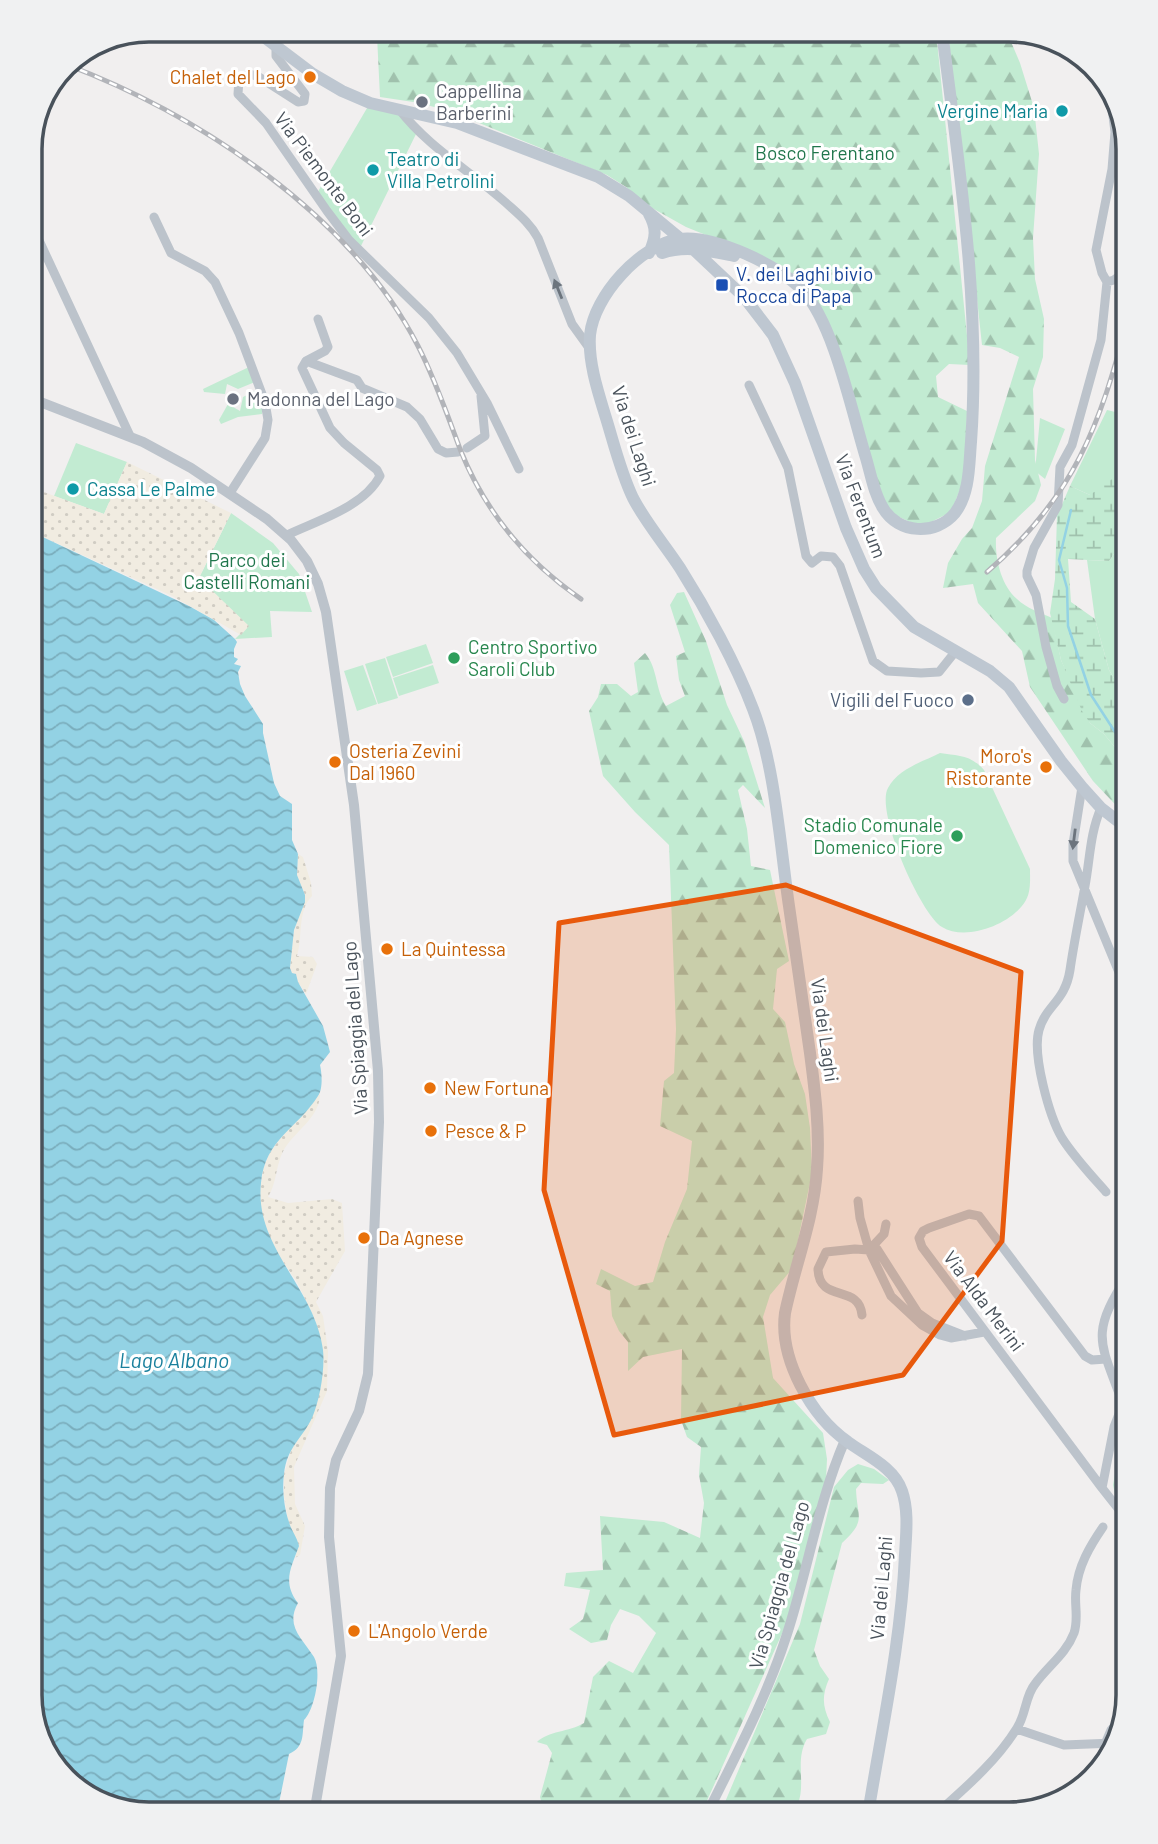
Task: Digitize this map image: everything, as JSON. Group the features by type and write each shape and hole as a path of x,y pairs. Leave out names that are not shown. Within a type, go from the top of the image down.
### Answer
{"main road":[{"path":"271,42 313,74 342,91 370,103 457,123 592,174 619,189 649,214 708,241"},
{"name":"Via dei Laghi","path":"870,1802 901,1615 905,1509 902,1489 895,1477 882,1464 845,1440 820,1414 790,1363 784,1340 786,1307 813,1202 818,1146 807,1035 765,748 748,696 708,617 680,568 632,495 603,407 590,349 592,327 603,299 620,276 665,243 682,239 708,241 759,261 795,284 819,313 830,340 875,490 886,514 896,522 917,529 932,528 944,522 957,509 967,485 975,358 967,252 943,42"},
{"path":"645,256 655,234 649,214"},
{"name":"Via Ferentum","path":"649,214 682,239 757,312 779,346 841,514 870,579 890,605 909,622 990,671 1009,687 1061,761 1101,808 1116,820"},
{"name":"Via dei Laghi","path":"645,256 675,249 693,249 759,261"},
{"path":"662,253 679,255 711,267"},
{"path":"724,279 720,267 730,255"}],"street":[{"name":"Via Piemonte Boni","path":"276,46 276,56 305,94 304,101 298,102 263,79 250,74 241,77 237,84 240,98 266,123 349,240 437,327 479,388 519,469"},
{"path":"398,108 411,124 531,227 538,238 572,324 590,349"},
{"path":"1064,699 1057,686 1046,648 1036,595 1027,570 1034,548 1058,505 1060,467 1072,445 1101,340 1107,282 1099,265 1096,246 1112,169 1115,136"},
{"path":"154,217 171,253 204,271 214,280 236,325 264,397 268,420 266,435 230,494"},
{"path":"42,247 130,436"},
{"path":"1107,282 1116,279"},
{"path":"287,535 355,501 376,482 380,474 330,428 302,368 302,364 328,347 318,319"},
{"path":"306,361 357,380 362,388 407,407 422,421 438,449 446,453 462,450 485,436 479,388"},
{"path":"748,385 788,468 806,556 812,563 821,556 833,557 840,566 873,661 887,671 939,672 955,652"},
{"name":"Via Spiaggia del Lago","path":"42,403 130,436 191,468 267,519 287,535 314,574 326,612 354,805 379,1100 369,1368 359,1411 338,1454 331,1481 328,1529 341,1656 316,1802"},
{"path":"1082,787 1073,855 1075,866 1116,965"},
{"path":"1101,808 1093,827 1067,986 1061,999 1047,1013 1039,1028 1036,1052 1056,1128 1105,1192"},
{"path":"858,1201 860,1217 888,1293 903,1309 940,1335 951,1338 985,1332"},
{"name":"Via Alda Merini","path":"1106,1359 1094,1360 1086,1357 979,1216 972,1214 925,1230 920,1235 919,1241 1116,1506"},
{"path":"873,1249 884,1234 886,1224"},
{"path":"862,1315 858,1301 825,1287 819,1279 818,1269 826,1252 873,1249"},
{"path":"1116,1294 1102,1323 1102,1343 1116,1385"},
{"path":"1102,1488 1116,1422"},
{"name":"Via Spiaggia del Lago","path":"713,1802 780,1654 792,1619 824,1492 845,1440"},
{"path":"949,1802 980,1774 1017,1729 1033,1686 1070,1642 1077,1613 1077,1577 1086,1552 1103,1527"},
{"path":"1017,1729 1064,1745 1104,1743"}],"highlighted area":[{"path":"786,885 1021,972 1002,1241 903,1375 614,1435 544,1190 559,923"}],"green space":[{"name":"Bosco Ferentano","path":"377,42 937,42 970,365 949,364 936,376 938,397 967,411 965,477 951,512 921,527 888,512 823,311 805,284 783,266 686,227 645,204 607,175 452,112 420,103 380,97"},
{"path":"949,42 1011,42 1034,108 1039,154 1033,238 1035,279 1044,319 1043,357 1033,389 1035,460 1041,485 1035,501 996,538 997,554 1000,571 1011,593 1025,605 1052,618 1061,660 1090,723 1116,748 1116,805 1093,781 1030,687 1022,651 978,603 973,584 943,588 948,563 972,528 982,501 985,466 1019,357 1000,348 982,345"},
{"path":"370,103 399,109 418,130 359,250 316,195"},
{"path":"249,367 255,382 238,389 227,384 225,394 204,392 203,389"},
{"path":"257,390 262,414 238,417 221,424 219,420 228,404 240,411 243,397"},
{"path":"1107,410 1116,412 1116,500 1090,495 1070,486"},
{"path":"1040,418 1065,429 1045,479 1035,471"},
{"path":"76,443 127,462 104,514 54,496"},
{"path":"1112,479 1116,487 1116,551 1109,561 1068,559 1071,602 1095,619 1109,670 1116,681 1116,748 1090,723 1082,711 1061,660 1050,613 1055,579 1057,516 1070,486 1090,495"},
{"name":"Parco dei Castelli Romani","path":"231,513 273,543 299,574 312,612 270,611 272,637 235,639 248,626 199,578"},
{"path":"1116,551 1116,681 1109,670 1095,619 1087,560 1109,561"},
{"path":"684,592 706,641 727,705 744,741 765,808 743,785 738,790 747,829 751,866 770,870 789,961 777,969 773,1009 785,1022 794,1064 805,1094 812,1173 792,1269 770,1295 763,1317 773,1378 823,1433 827,1459 826,1480 789,1618 706,1802 541,1802 540,1797 552,1753 547,1745 537,1742 584,1723 593,1677 609,1661 633,1673 656,1633 639,1616 620,1609 611,1625 607,1640 591,1643 569,1629 583,1619 590,1590 564,1586 566,1573 603,1570 600,1516 664,1522 700,1538 704,1503 699,1475 701,1447 687,1437 681,1420 682,1349 643,1357 628,1371 628,1342 612,1316 610,1291 596,1284 601,1269 635,1286 653,1282 665,1242 687,1189 692,1141 660,1126 664,1081 674,1073 676,1029 669,845 603,776 589,711 598,697 601,684 617,684 631,696 638,692 634,663 645,653 666,706 685,696 679,680 676,656 685,652 670,605 677,593"},
{"path":"426,644 433,663 393,677 386,657"},
{"path":"385,658 398,698 378,704 365,664"},
{"path":"363,665 377,704 357,711 344,671"},
{"path":"433,665 439,683 399,696 393,678"},
{"path":"940,753 968,758 984,770 1030,869 1029,893 1020,909 1000,923 976,931 952,931 942,927 933,918 922,903 902,861 888,817 886,800 892,781 911,767"},
{"path":"858,1464 874,1469 889,1480 883,1484 861,1483 856,1489 858,1523 842,1543 814,1650 829,1679 824,1695 825,1711 830,1722 826,1734 807,1739 803,1747 798,1802 725,1802 800,1624 834,1487 848,1470"},
{"path":"1116,1468 1116,1495 1113,1485"}],"sand":[{"path":"127,462 231,513 199,578 249,626 241,635 172,596 42,536 42,491 104,514"},
{"path":"298,854 303,857 312,896 302,917 297,956 313,957 317,964 306,994 290,968 294,930 305,902 297,876"},
{"path":"320,1094 317,1109 283,1151 268,1197 288,1203 332,1199 342,1203 345,1251 316,1302 323,1316 328,1351 327,1391 294,1467 295,1504 305,1526 300,1555 295,1558 299,1546 288,1521 284,1474 293,1444 311,1419 316,1322 297,1282 277,1253 265,1229 260,1191 269,1154 286,1130"}],"water":[{"name":"Lago Albano","path":"42,537 189,606 214,620 235,639 237,642 234,657 238,659 234,664 241,666 238,672 240,684 263,724 274,783 280,796 292,804 292,840 298,854 297,875 305,902 294,930 290,968 292,973 296,974 323,1026 330,1052 320,1065 320,1093 269,1155 261,1183 261,1206 267,1228 275,1248 309,1306 318,1327 323,1350 321,1384 315,1410 288,1457 284,1474 287,1517 299,1546 289,1582 298,1603 294,1611 294,1625 314,1657 317,1671 314,1699 304,1720 300,1744 289,1754 279,1802 128,1800 90,1784 69,1765 53,1742 44,1716"}],"waterway":[{"path":"1071,510 1059,560 1067,588 1068,626 1091,695 1116,734"}],"railway":[{"path":"78,69 168,111 218,141 267,175 312,213 354,254 389,298 418,346 470,472 495,514 542,568 581,599"},
{"path":"987,572 1042,516 1062,487 1094,426 1116,360"}],"place":[{"name":"Chalet del Lago","path":"310,77"},
{"name":"Cappellina Barberini","path":"422,102"},
{"name":"Vergine Maria","path":"1062,111"},
{"name":"Teatro di Villa Petrolini","path":"373,170"},
{"name":"V. dei Laghi bivio Rocca di Papa","path":"722,285"},
{"name":"Madonna del Lago","path":"233,399"},
{"name":"Cassa Le Palme","path":"73,489"},
{"name":"Centro Sportivo Saroli Club","path":"454,658"},
{"name":"Vigili del Fuoco","path":"968,700"},
{"name":"Osteria Zevini Dal 1960","path":"335,762"},
{"name":"Moro's Ristorante","path":"1046,767"},
{"name":"Stadio Comunale Domenico Fiore","path":"957,836"},
{"name":"La Quintessa","path":"387,949"},
{"name":"New Fortuna","path":"430,1088"},
{"name":"Pesce & P","path":"431,1131"},
{"name":"Da Agnese","path":"364,1238"},
{"name":"L'Angolo Verde","path":"354,1631"}]}
